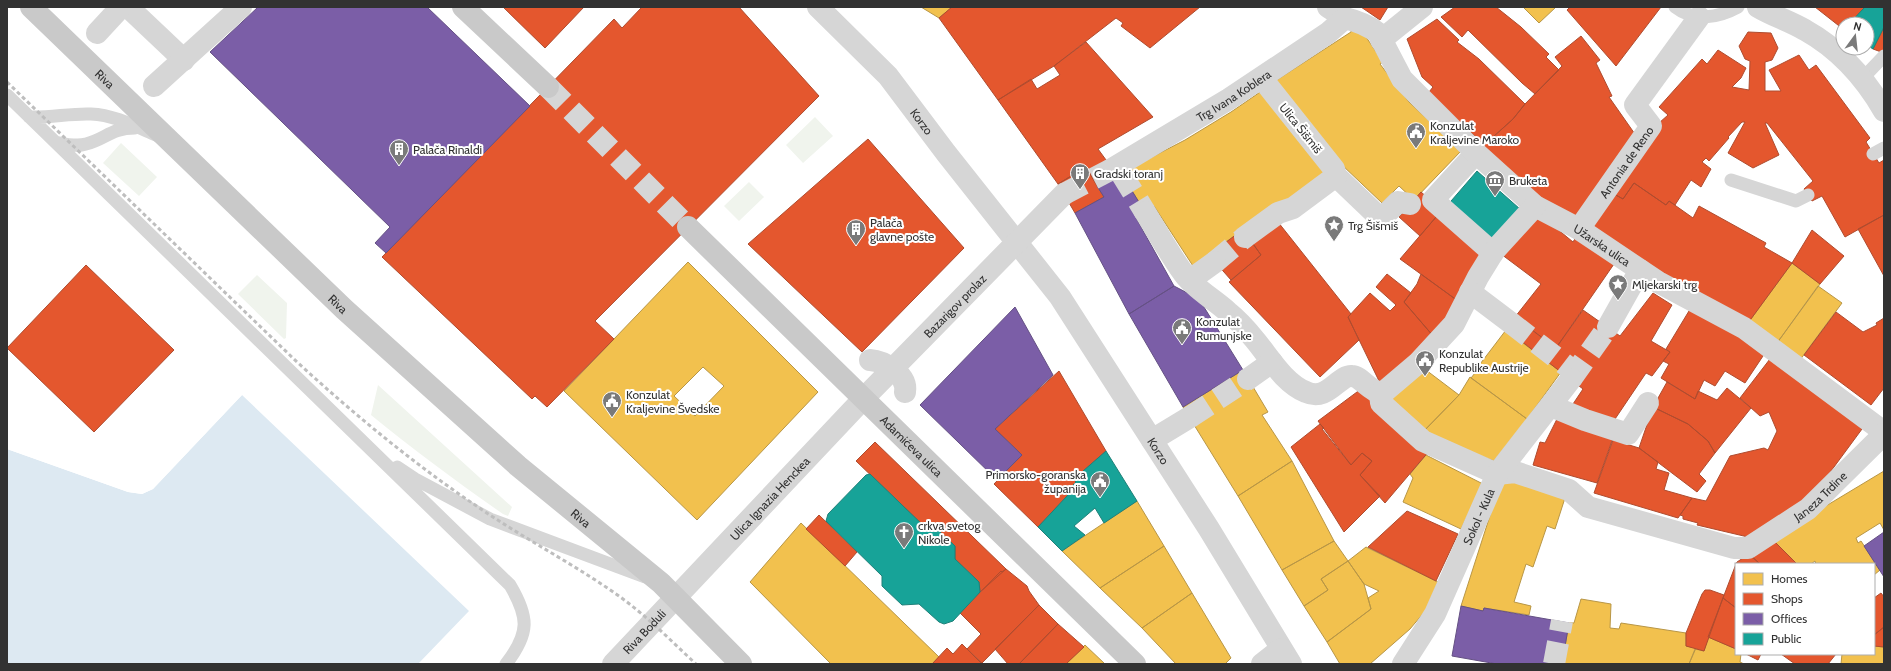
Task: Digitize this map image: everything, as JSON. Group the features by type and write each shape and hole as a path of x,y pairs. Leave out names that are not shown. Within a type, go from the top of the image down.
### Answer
{"main road":[{"name":"Riva","path":"32,7 344,309 513,461 668,590 741,664"},
{"path":"463,7 548,87"},
{"name":"Adamićeva ulica","path":"688,228 1135,664"}],"street":[{"path":"97,33 121,7"},
{"path":"128,7 179,70"},
{"path":"154,86 179,70 241,7"},
{"name":"Korzo","path":"818,7 888,76 946,153 1060,297 1209,529 1286,657"},
{"path":"1381,40 1422,7"},
{"path":"1758,7 1790,22 1823,41 1849,63 1884,111"},
{"name":"Užarska ulica","path":"1342,15 1372,29 1381,40 1402,79 1476,153 1535,206 1579,229 1640,270 1744,328 1884,433"},
{"name":"Trg Ivana Koblera","path":"1117,169 1229,99 1328,33 1342,15"},
{"name":"Antonia de Reno","path":"1579,229 1651,126 1635,105 1699,17"},
{"name":"Ulica Šišmiš","path":"1268,86 1335,173 1381,219 1398,202 1423,200"},
{"path":"1476,153 1423,200 1494,252"},
{"path":"1245,237 1278,214 1293,208 1335,173"},
{"path":"1017,243 1064,194"},
{"path":"1145,212 1185,275 1242,325 1285,377 1306,392 1313,394 1322,393 1331,389 1346,377 1352,376 1358,378 1371,390 1380,393 1385,391 1418,363 1454,324 1478,276 1494,252 1535,206"},
{"name":"Bazarigov prolaz","path":"864,398 1017,243"},
{"path":"1190,280 1215,262"},
{"path":"1608,327 1640,270"},
{"path":"1470,292 1510,324"},
{"path":"870,360 878,360 885,363 905,384 905,392"},
{"path":"1248,379 1272,362"},
{"name":"Sokol - Kula","path":"1403,664 1435,614 1497,474 1571,379"},
{"path":"1380,393 1381,402 1423,441 1497,474"},
{"name":"Ulica Ignazia Henckea","path":"668,590 864,398"},
{"path":"1551,406 1585,420 1628,434 1648,403"},
{"path":"1152,440 1190,417"},
{"name":"Janeza Trdine","path":"1497,474 1516,472 1569,490 1588,507 1734,548 1748,548 1808,509 1884,433"},
{"name":"Riva Boduli","path":"613,664 668,590"},
{"path":"1262,664 1286,657"}],"lane":[{"path":"1675,7 1688,15 1699,17 1719,14 1738,7"},
{"path":"1862,79 1884,56"},
{"path":"7,96 510,585 521,603 525,619 521,640 506,664"},
{"path":"29,117 45,118 91,114 114,117 140,128 178,148"},
{"path":"55,142 85,145 112,131 124,128 140,128"},
{"path":"1730,180 1796,201 1808,195"},
{"path":"371,450 415,479 490,520 668,590"}],"shaded area":[{"path":"815,117 833,136 803,163 786,145"},
{"path":"121,143 157,177 139,196 103,163"},
{"path":"749,182 764,197 739,221 724,206"},
{"path":"257,275 287,303 286,338 284,339 238,294"},
{"path":"378,385 512,507 508,516 452,478 371,415"},
{"path":"242,395 469,611 418,664 7,664 7,449 128,492 142,494 153,489"}],"pier":[{"path":"240,393 242,395 153,489 142,494 128,492 7,449 7,447 128,490 141,492 152,487"}],"building: Homes":[{"path":"921,7 952,7 939,18"},
{"path":"1523,7 1556,7 1539,23"},
{"path":"1352,27 1364,34 1383,62 1380,64 1409,102 1461,151 1414,200 1399,186 1382,203 1341,164 1269,85 1351,32"},
{"path":"1266,88 1327,175 1241,231 1193,266 1154,206 1145,212 1121,173 1185,140 1231,112"},
{"path":"688,262 818,392 697,520 564,391","holes":["703,367 724,386 695,416 674,396"]},
{"path":"1792,263 1820,284 1777,343 1748,323"},
{"path":"1818,286 1842,303 1800,360 1777,343"},
{"path":"1506,330 1561,372 1527,419 1471,378"},
{"path":"1422,367 1459,395 1420,435 1384,403"},
{"path":"1243,370 1268,412 1262,415 1292,461 1238,496 1183,407"},
{"path":"1470,377 1527,419 1494,461 1420,435 1459,395"},
{"path":"1426,455 1483,484 1461,529 1403,502 1413,478 1410,474"},
{"path":"1292,461 1334,541 1282,570 1238,496"},
{"path":"1884,471 1884,530 1880,523 1856,538 1858,543 1861,541 1880,570 1875,574 1875,563 1816,563 1815,561 1812,563 1796,563 1771,539"},
{"path":"1502,478 1565,498 1555,529 1547,526 1533,567 1526,564 1514,602 1531,606 1529,615 1484,608 1483,611 1461,606"},
{"path":"1137,501 1164,546 1100,588 1062,551"},
{"path":"801,523 939,657 932,664 831,664 750,582"},
{"path":"1334,541 1348,561 1321,579 1328,590 1304,606 1282,570"},
{"path":"1164,546 1192,593 1142,628 1100,588"},
{"path":"1366,547 1438,582 1426,610 1410,629 1370,664 1340,664 1327,642 1371,609 1368,598 1379,591 1364,584 1348,561"},
{"path":"1348,561 1364,584 1371,609 1327,642 1304,606 1328,590 1321,579"},
{"path":"1192,593 1231,658 1225,664 1176,664 1142,628"},
{"path":"1581,599 1611,604 1610,628 1619,629 1621,623 1686,633 1686,646 1696,648 1689,664 1562,664 1569,623 1574,623"},
{"path":"1708,637 1735,649 1735,655 1741,655 1740,662 1744,664 1689,664 1695,649 1704,651"},
{"path":"1085,645 1105,664 1066,664"},
{"path":"1875,646 1884,647 1884,664 1841,664 1842,655 1875,655"}],"building: Shops":[{"path":"503,7 584,7 545,48"},
{"path":"642,7 739,7 819,96 595,321 614,339 547,407 535,396 532,399 382,257 614,19 622,28"},
{"path":"952,7 1200,7 1150,48 1121,26 1123,23 1116,18 1054,66 998,100 939,18"},
{"path":"1361,7 1388,7 1380,20"},
{"path":"1455,7 1496,7 1521,27 1549,54 1546,57 1559,70 1535,94 1468,30 1462,37 1441,17"},
{"path":"1570,7 1661,7 1616,66 1567,10"},
{"path":"1815,7 1865,7 1857,16 1835,16 1835,23"},
{"path":"1437,19 1459,40 1457,42 1479,59 1525,104 1513,119 1484,145 1429,92 1433,87 1422,77 1407,39"},
{"path":"1884,27 1884,53 1875,50 1875,45"},
{"path":"1748,32 1771,33 1778,48 1772,60 1765,62 1765,91 1781,91 1769,70 1799,55 1809,70 1816,65 1870,138 1866,142 1879,163 1884,160 1884,215 1845,237 1822,196 1812,201 1804,189 1813,181 1767,123 1765,123 1779,155 1753,168 1728,153 1745,122 1742,122 1709,161 1706,158 1702,162 1711,169 1701,187 1691,180 1675,205 1669,201 1666,205 1634,183 1623,199 1612,193 1659,123 1668,115 1659,107 1702,59 1707,64 1718,50 1746,68 1741,78 1732,87 1749,90 1750,61 1745,59 1739,46"},
{"path":"1581,36 1600,60 1596,63 1612,96 1609,97 1637,137 1581,220 1522,189 1481,148 1513,119 1525,104 1562,66 1555,57"},
{"path":"1086,42 1153,117 1098,149 1117,175 1097,186 1086,167 1058,184 998,100 1031,79 1037,89 1060,75 1054,66"},
{"name":"Palača glavne pošte","path":"868,139 964,248 862,352 748,244"},
{"name":"Gradski toranj","path":"1086,167 1104,197 1075,213 1058,184"},
{"path":"1634,183 1666,205 1669,201 1693,218 1699,206 1766,243 1764,247 1792,263 1748,323 1660,276 1587,227 1616,195 1623,199"},
{"path":"1421,192 1442,210 1420,236 1399,217"},
{"path":"1442,210 1485,249 1458,301 1400,259"},
{"path":"1538,213 1573,242 1576,237 1614,264 1556,348 1515,317 1541,284 1501,254"},
{"path":"1884,215 1884,276 1858,229"},
{"path":"1278,222 1351,314 1348,317 1359,340 1320,377 1229,282 1261,255 1251,241"},
{"path":"1812,230 1844,256 1820,284 1792,263"},
{"path":"1241,231 1251,241 1261,255 1231,280 1209,255"},
{"path":"86,265 174,350 94,432 7,348"},
{"path":"1387,274 1411,293 1404,302 1434,337 1380,383 1348,317 1370,293 1390,311 1396,305 1376,287"},
{"path":"1421,274 1458,301 1434,337 1404,302 1417,284"},
{"path":"1653,293 1672,305 1651,341 1670,352 1652,376 1646,373 1613,422 1573,404 1583,389 1544,359 1554,347 1556,348 1583,310 1620,336"},
{"path":"1692,306 1767,350 1745,383 1725,371 1715,386 1704,380 1695,399 1661,378 1669,364 1663,361 1670,352 1666,349"},
{"path":"1836,312 1863,332 1877,325 1876,323 1884,318 1884,388 1871,405 1804,355"},
{"path":"1515,317 1554,347 1544,359 1506,329"},
{"path":"1773,355 1862,429 1806,505 1748,537 1697,525 1698,523 1683,519 1683,516 1680,515 1692,498 1706,501 1730,456 1764,448 1768,450 1777,431 1769,412 1760,416 1740,398"},
{"path":"1059,371 1106,451 1074,479 1076,482 1065,493 1068,495 1038,527 994,484 1022,455 995,429"},
{"path":"1667,382 1695,399 1698,391 1717,400 1727,388 1751,408 1715,453 1708,441 1688,424 1653,407"},
{"path":"1361,389 1430,450 1385,503 1360,475 1372,461 1362,453 1351,465 1318,421"},
{"path":"1653,407 1688,424 1708,441 1715,453 1699,474 1706,481 1697,492 1639,448"},
{"path":"1558,417 1614,435 1597,483 1533,465 1540,442 1545,443"},
{"path":"1320,424 1324,428 1322,429 1351,465 1362,453 1372,461 1360,475 1380,496 1344,532 1291,447"},
{"path":"1613,440 1639,448 1658,462 1656,469 1669,473 1664,490 1692,498 1678,518 1594,493"},
{"path":"875,442 1006,569 980,592 979,582 955,559 955,546 939,531 929,531 856,461"},
{"path":"1407,511 1458,534 1436,581 1368,547"},
{"path":"819,515 857,552 845,566 806,529"},
{"path":"1773,540 1796,563 1759,563 1749,554"},
{"path":"1749,554 1759,563 1736,563"},
{"path":"1735,567 1735,607 1723,598"},
{"path":"1006,569 1027,586 1039,605 982,663 967,649 981,634 960,613 1001,571 1002,572"},
{"path":"1705,590 1710,590 1724,595 1704,651 1686,646 1686,633"},
{"path":"1881,593 1884,597 1884,627 1875,634 1875,597"},
{"path":"1723,598 1735,607 1735,649 1708,637"},
{"path":"1039,605 1058,624 1019,664 1008,664 995,649"},
{"path":"1058,624 1084,647 1066,664 1019,664"},
{"path":"1884,627 1884,647 1875,646 1875,634"},
{"path":"962,644 982,664 932,664 947,648 953,654"},
{"path":"1748,655 1760,655 1758,660"},
{"path":"1782,655 1835,655 1828,664 1795,664"}],"building: Offices":[{"name":"Palača Rinaldi","path":"258,7 427,7 530,106 386,253 375,243 390,227 210,52"},
{"path":"1121,173 1145,212 1136,218 1174,286 1129,314 1075,213 1104,197 1097,186"},
{"path":"1174,286 1199,299 1243,370 1183,407 1129,314"},
{"path":"1015,307 1053,375 995,429 1022,455 997,480 920,405"},
{"path":"1884,532 1884,577 1875,563 1864,546"},
{"path":"1461,606 1483,611 1484,608 1569,623 1562,664 1497,664 1452,656"}],"building: Public":[{"path":"1865,7 1884,7 1884,27 1875,45 1875,16 1857,16"},
{"path":"1477,171 1520,209 1487,246 1445,208"},
{"name":"Primorsko-goranska županija","path":"1106,451 1137,501 1104,523 1095,508 1074,526 1085,535 1062,551 1038,527 1068,495 1065,493 1076,482 1074,479"},
{"name":"crkva svetog Nikole","path":"870,474 929,531 939,531 955,546 955,559 979,582 980,592 953,621 944,624 939,622 919,604 902,605 882,586 882,576 826,521 828,514 866,475"}],"tunnel":[{"path":"548,87 688,227"},
{"path":"1064,194 1112,169"},
{"path":"1121,173 1145,212"},
{"path":"1215,262 1245,237"},
{"path":"1511,323 1576,373"},
{"path":"1571,379 1608,327"},
{"path":"1190,417 1248,379"},
{"path":"1554,664 1562,621"}],"railway":[{"path":"7,82 297,362 363,420 454,491 627,602 696,664"}],"place":[{"name":"Konzulat Kraljevine Maroko","path":"1416,149"},
{"name":"Palača Rinaldi","path":"399,166"},
{"name":"Gradski toranj","path":"1080,190"},
{"name":"Bruketa","path":"1495,197"},
{"name":"Trg Šišmiš","path":"1334,242"},
{"name":"Palača glavne pošte","path":"856,246"},
{"name":"Mljekarski trg","path":"1618,301"},
{"name":"Konzulat Rumunjske","path":"1182,345"},
{"name":"Konzulat Republike Austrije","path":"1425,377"},
{"name":"Konzulat Kraljevine Švedske","path":"612,418"},
{"name":"Primorsko-goranska županija","path":"1100,498"},
{"name":"crkva svetog Nikole","path":"904,549"}]}
